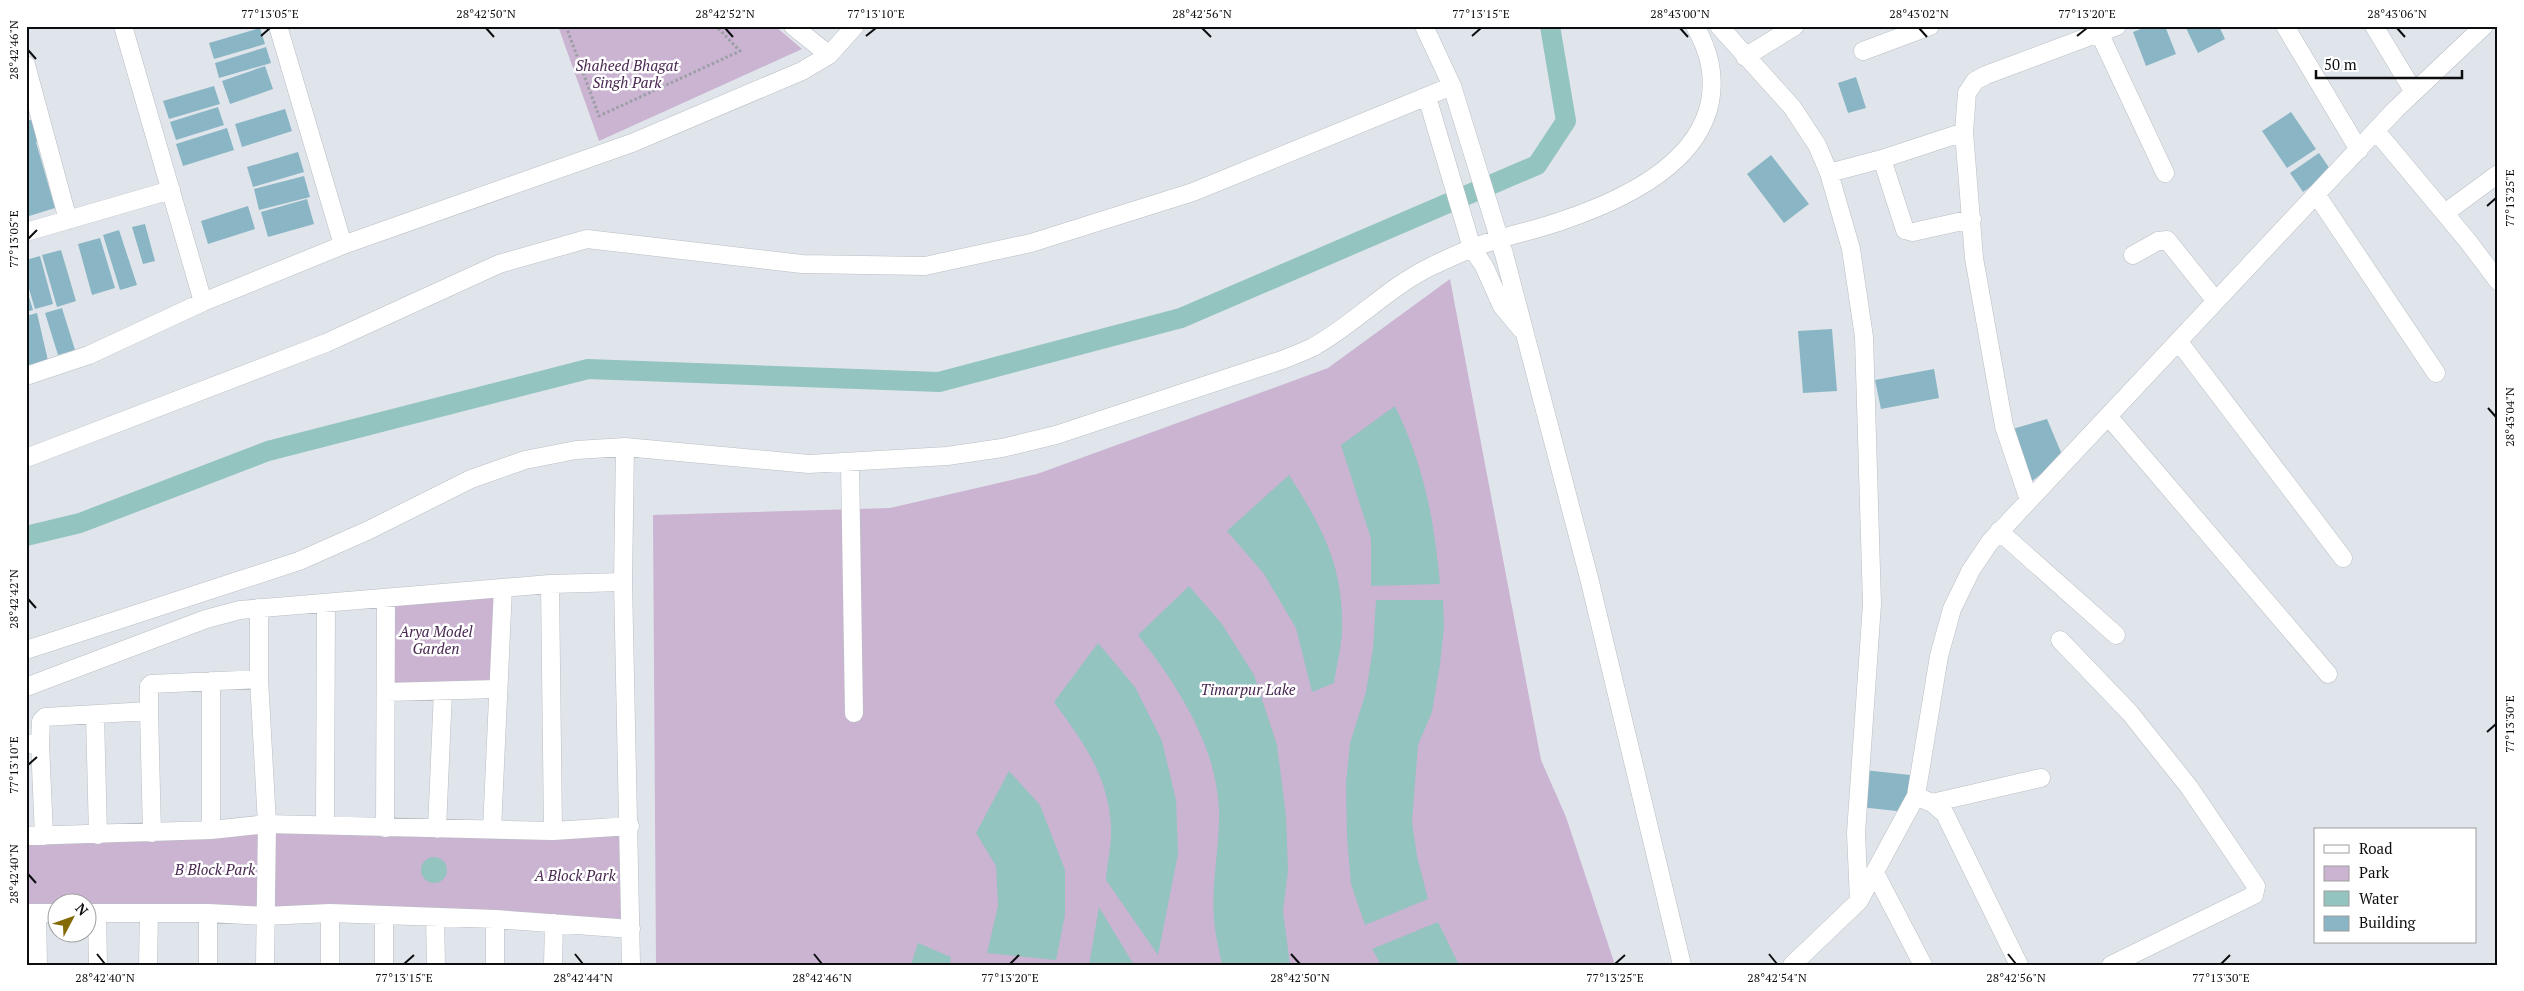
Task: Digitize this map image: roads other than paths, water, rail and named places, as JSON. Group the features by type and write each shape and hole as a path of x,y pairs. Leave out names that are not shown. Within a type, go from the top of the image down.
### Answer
{"street":[{"path":"123,26 203,302"},
{"path":"278,26 342,245"},
{"path":"794,26 829,55"},
{"path":"26,376 89,355 203,302 342,245 632,142 802,72 829,55 855,26"},
{"path":"1424,26 1452,86 1500,239 1589,578 1682,965"},
{"path":"26,650 299,561 369,530 471,478 525,460 576,450 625,447 810,464 948,456 1002,448 1065,432 1282,360 1313,347 1402,283 1470,240 1500,239 1564,220 1602,205 1636,188 1669,166 1692,142 1706,118 1712,91 1712,66 1695,26"},
{"path":"1719,26 1792,107 1817,145 1829,173 1851,249 1864,337 1872,604 1856,833 1859,901"},
{"path":"1745,56 1795,26"},
{"path":"1863,51 1930,26"},
{"path":"2029,500 2004,426 1974,258 1964,132 1967,93 1975,81 1986,75 2098,30 2117,26"},
{"path":"2285,26 2359,150"},
{"path":"2374,26 2414,92"},
{"path":"1792,965 1859,901 1916,796 1939,656 1952,609 1971,570 1999,531 2376,131 2484,26"},
{"path":"2098,30 2165,173"},
{"path":"26,65 68,220"},
{"path":"26,458 326,343 499,264 587,240 802,264 926,266 1031,242 1193,192 1452,86"},
{"path":"1427,97 1470,240 1502,306 1525,334"},
{"path":"2376,131 2445,213 2498,281"},
{"path":"1829,173 1882,159 1964,132"},
{"path":"1882,159 1905,230 1912,232 1972,219"},
{"path":"2445,213 2498,174"},
{"path":"26,232 171,190"},
{"path":"2316,194 2436,373"},
{"path":"2133,255 2158,241 2167,240 2216,301"},
{"path":"2179,342 2343,558"},
{"path":"2108,416 2328,674"},
{"path":"625,447 623,582 630,826 631,965"},
{"path":"850,463 854,713"},
{"path":"1999,531 2116,635"},
{"path":"26,687 206,619 240,610 550,584 623,582"},
{"path":"550,584 553,831"},
{"path":"492,830 503,588"},
{"path":"385,828 386,598"},
{"path":"325,824 326,603"},
{"path":"259,608 259,679 267,824 265,965"},
{"path":"2060,640 2130,713 2190,787 2256,886 2254,895 2111,965"},
{"path":"152,833 149,686 151,684 259,679"},
{"path":"211,681 211,830"},
{"path":"386,692 498,689"},
{"path":"437,829 443,691"},
{"path":"149,711 43,718 33,743 35,836 211,830 267,824 553,831 630,826"},
{"path":"95,715 98,835"},
{"path":"1932,803 2041,778"},
{"path":"1916,796 1932,803 1945,814 2019,965"},
{"path":"1875,873 1923,965"},
{"path":"38,965 32,913 48,913"},
{"path":"98,913 208,913 266,916 330,913 495,919 631,929"},
{"path":"148,913 148,965"},
{"path":"208,913 208,965"},
{"path":"330,913 330,965"},
{"path":"384,916 384,965"},
{"path":"436,918 436,965"},
{"path":"495,919 495,965"},
{"path":"553,965 554,923"},
{"path":"96,944 98,965"}],"water":[{"path":"1395,406 1413,450 1426,493 1435,537 1440,584 1371,586 1371,539 1341,445"},
{"path":"1289,475 1310,510 1327,544 1338,581 1341,600 1342,637 1334,683 1312,692 1296,628 1264,574 1227,531"},
{"path":"1189,586 1222,624 1254,675 1277,745 1286,816 1288,871 1283,911 1290,965 1222,965 1215,931 1213,906 1219,809 1211,761 1192,716 1180,695 1138,635"},
{"path":"1376,600 1443,600 1444,627 1432,712 1418,745 1412,822 1417,856 1428,899 1365,925 1351,884 1347,837 1346,784 1350,743 1366,692 1373,648"},
{"path":"1098,643 1135,687 1162,741 1176,800 1178,854 1158,955 1106,880 1111,826 1105,791 1084,745 1054,702"},
{"path":"1009,771 1040,805 1065,870 1065,915 1056,960 987,953 998,906 996,866 976,833"},
{"path":"434,857 443,861 447,870 443,879 434,883 425,879 421,870 425,861"},
{"path":"1099,907 1134,965 1089,965"},
{"path":"1438,922 1459,965 1381,965 1372,949"},
{"path":"918,943 951,957 950,965 911,965"}],"waterway":[{"path":"26,536 80,523 268,451 588,369 939,382 1181,318 1537,165 1566,121 1550,26"}],"park label":[{"name":"Shaheed Bhagat Singh Park","path":"627,74"},
{"name":"Arya Model Garden","path":"436,640"},
{"name":"Timarpur Lake","path":"1248,690"},
{"name":"B Block Park","path":"215,870"},
{"name":"A Block Park","path":"575,876"}]}
